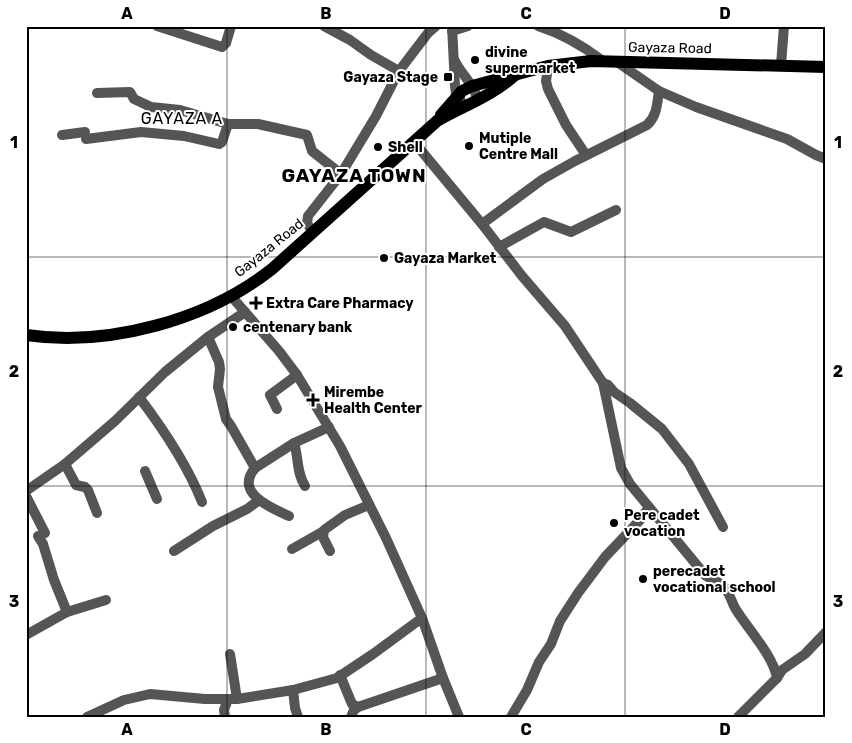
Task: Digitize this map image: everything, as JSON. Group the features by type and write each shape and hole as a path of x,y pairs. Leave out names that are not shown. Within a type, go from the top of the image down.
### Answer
{"main road":[{"name":"Gayaza Road","path":"26,335 82,338 125,332 160,324 236,297 267,273 414,142 437,121 466,88 548,66 591,61 826,67"},
{"name":"Gayaza Road","path":"437,121 455,110 474,103 507,83 515,75"}],"street":[{"path":"157,26 222,47 226,43 231,26"},
{"path":"324,26 342,35 399,71"},
{"path":"313,232 306,220 341,174 376,116 399,71 428,33 436,26"},
{"path":"452,53 459,70 477,94 474,103 463,102 457,96 452,53 452,28 468,26"},
{"path":"538,26 566,36 582,45 603,61"},
{"path":"782,65 784,26"},
{"path":"617,62 659,91 787,138 826,159"},
{"path":"548,66 546,81 548,89 566,124 586,155"},
{"path":"482,224 543,179 586,155 647,126 653,120 659,91"},
{"path":"97,93 130,92 134,99 151,107 180,110 228,124 258,124 307,135 312,151 341,174"},
{"path":"62,135 85,136 141,132 170,134 219,144 222,142 228,124"},
{"path":"414,142 522,276 565,326 603,383 621,468 630,484 705,575 722,585 773,664 777,678"},
{"path":"499,247 544,222 571,232 616,210"},
{"path":"236,297 245,312 298,375 329,427 369,505 422,618 459,717"},
{"path":"26,491 65,464 115,421 165,372 208,337 245,312"},
{"path":"208,337 219,362 218,387 226,419 255,468"},
{"path":"277,409 270,395 298,375"},
{"path":"603,383 662,429 689,464 723,527"},
{"path":"139,398 157,421 193,478 202,502"},
{"path":"289,516 258,501 250,489 249,479 255,468 294,443 329,427"},
{"path":"294,443 297,452 297,470 305,486"},
{"path":"65,464 76,484 88,490 97,514"},
{"path":"145,471 157,499"},
{"path":"26,496 42,534 42,544 67,612"},
{"path":"174,551 213,526 247,509 258,501"},
{"path":"292,549 322,532 345,515 369,505"},
{"path":"511,717 539,662 552,644 560,621 578,593 605,557 640,520 649,507"},
{"path":"322,532 330,551"},
{"path":"26,635 67,612 106,600"},
{"path":"87,717 124,700 150,694 204,699 232,699 293,690 337,678 422,618"},
{"path":"738,717 777,678 782,670 805,654 826,632"},
{"path":"224,717 224,710 232,699 230,654"},
{"path":"340,675 352,704 358,707"},
{"path":"351,717 354,710 358,707 443,678"},
{"path":"293,690 298,717"}],"place":[{"name":"divine supermarket","path":"475,60"},
{"name":"Gayaza Stage","path":"448,77"},
{"name":"Mutiple Centre Mall","path":"469,146"},
{"name":"Shell","path":"378,147"},
{"name":"Gayaza Market","path":"384,258"},
{"name":"Extra Care Pharmacy","path":"256,303"},
{"name":"centenary bank","path":"233,327"},
{"name":"Mirembe Health Center","path":"313,400"},
{"name":"Pere cadet vocation","path":"614,523"},
{"name":"perecadet vocational school","path":"643,579"}],"district":[{"name":"GAYAZA A","path":"182,118"},
{"name":"GAYAZA TOWN","path":"354,175"}]}
